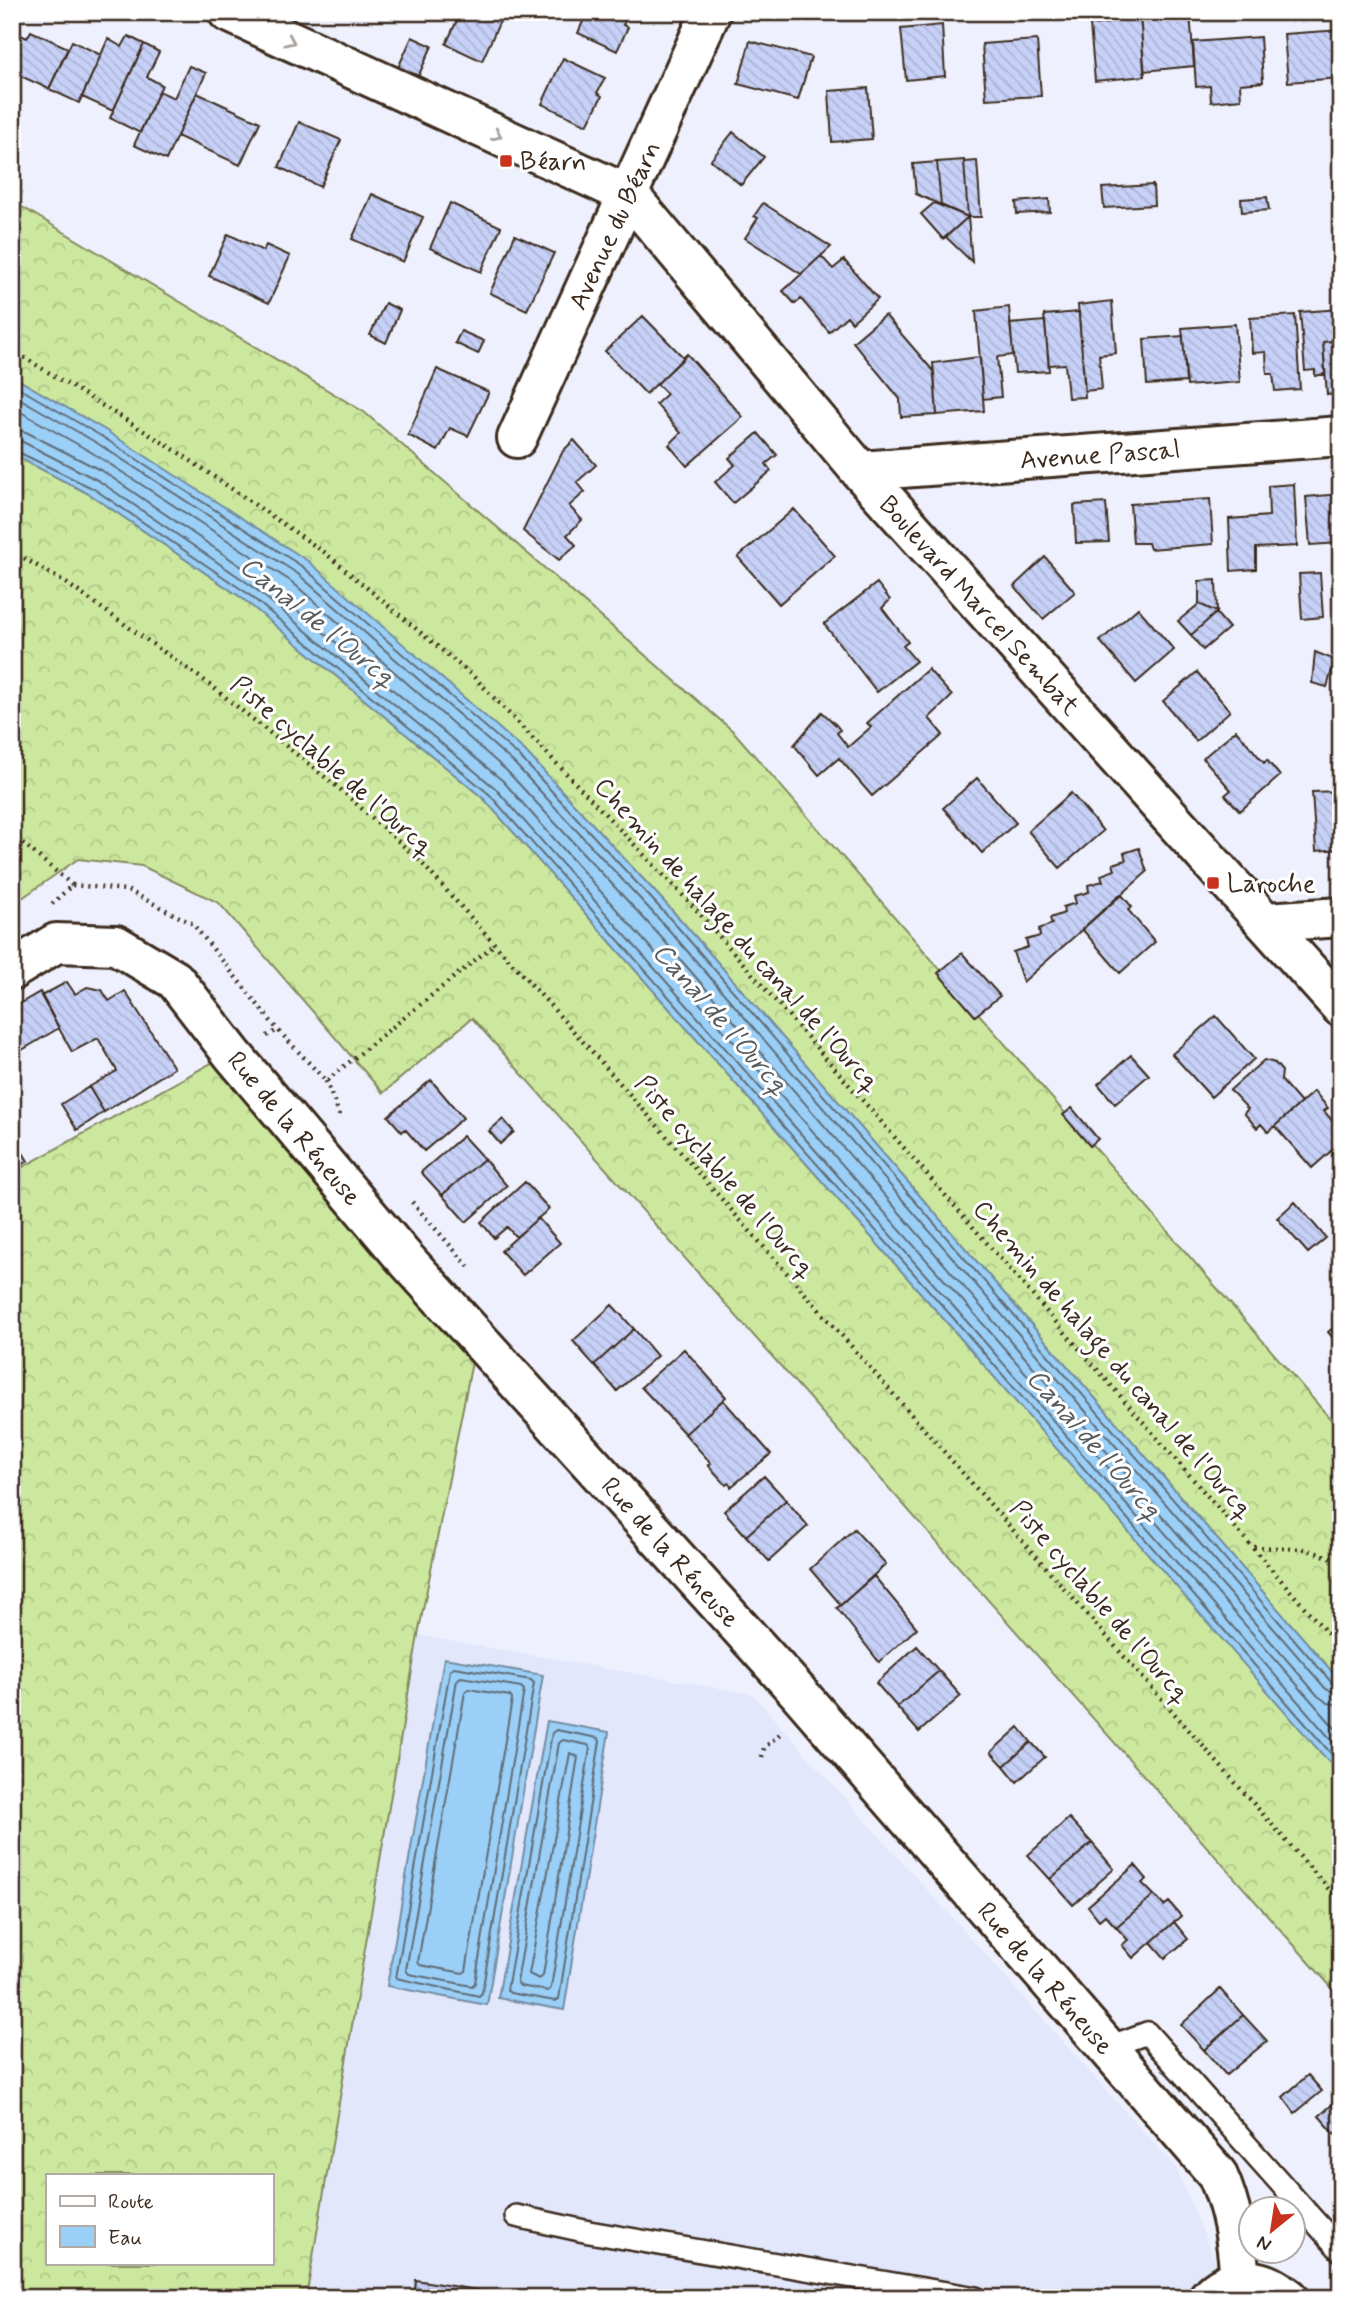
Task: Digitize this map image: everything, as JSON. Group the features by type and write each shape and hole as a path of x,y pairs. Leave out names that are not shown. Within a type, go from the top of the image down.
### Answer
{"street":[{"path":"228,12 629,195"},
{"name":"Avenue du Béarn","path":"517,438 711,12"},
{"name":"Boulevard Marcel Sembat","path":"629,195 860,471 1341,1007"},
{"name":"Avenue Pascal","path":"860,471 1341,436"},
{"path":"1266,922 1341,917"},
{"name":"Rue de la Réneuse","path":"12,970 56,943 116,945 175,980 233,1055 401,1254 798,1692 1217,2174 1229,2201 1236,2231 1224,2289"},
{"path":"1224,2289 1259,2280 1277,2287 1290,2298"}],"lane":[{"path":"1106,2048 1147,2034 1341,2251"},
{"path":"516,2217 976,2298"}],"path":[{"name":"Chemin de halage du canal de l'Ourcq","path":"12,350 178,452 324,552 474,677 693,906 1341,1649"},
{"name":"Piste cyclable de l'Ourcq","path":"12,551 66,583 205,681 330,780 418,859 1341,1903"},
{"path":"12,834 72,885"},
{"path":"233,1055 278,1030 326,1081 495,944"},
{"path":"1254,1547 1305,1549 1341,1561"}],"shaded area":[{"path":"418,1635 752,1694 1176,2168 1231,2298 306,2298"}],"green space":[{"path":"12,201 364,412 734,732 1341,1431 1341,1682 680,919 525,751 464,701 105,430 12,376"},
{"path":"12,454 91,495 242,598 484,799 957,1334 1341,1775 1341,1998 472,1018 383,1093 219,903 142,866 78,859 15,903 12,902"},
{"path":"215,1061 474,1352 418,1635 306,2298 12,2298 12,1173"}],"water":[{"name":"Canal de l'Ourcq","path":"12,376 105,430 308,561 525,751 680,919 1341,1682 1341,1776 957,1334 484,799 242,598 91,495 12,454"},
{"path":"444,1658 543,1675 487,2005 387,1986"},
{"path":"547,1721 609,1732 564,2010 498,1998"}],"building":[{"path":"461,12 482,12 500,21 482,61 446,44"},
{"path":"587,12 629,12 623,25 628,27 617,51 578,33"},
{"path":"1140,12 1190,12 1194,66 1144,71"},
{"path":"1140,16 1145,76 1095,81 1090,25 1108,23 1108,18"},
{"path":"942,25 945,76 906,80 901,29"},
{"path":"1341,30 1341,78 1288,82 1284,34"},
{"path":"12,31 27,38 31,31 68,48 49,89 12,72"},
{"path":"128,36 144,44 113,111 82,97 108,39 122,47"},
{"path":"412,37 432,46 417,79 397,70"},
{"path":"1260,37 1263,82 1240,84 1241,99 1211,102 1210,86 1196,87 1193,42"},
{"path":"1037,40 1041,96 986,99 982,44"},
{"path":"72,41 101,55 79,103 49,89"},
{"path":"750,41 811,57 798,100 738,84"},
{"path":"144,44 159,52 147,77 162,85 140,133 110,118"},
{"path":"563,58 605,78 597,93 602,96 587,125 542,104"},
{"path":"189,66 206,73 166,160 134,145 159,91 174,98"},
{"path":"868,88 872,139 832,142 829,91"},
{"path":"197,93 260,122 240,165 177,136"},
{"path":"299,122 341,140 320,187 279,167"},
{"path":"733,132 764,157 741,185 711,160"},
{"path":"964,160 968,217 941,205 937,162"},
{"path":"977,161 981,217 968,217 964,162"},
{"path":"937,162 941,205 916,194 913,164"},
{"path":"1153,185 1154,205 1104,208 1102,188"},
{"path":"372,194 423,217 403,262 352,239"},
{"path":"1267,197 1269,210 1242,212 1241,199"},
{"path":"1049,199 1050,212 1017,214 1016,202"},
{"path":"450,203 501,227 481,272 430,248"},
{"path":"763,203 831,247 801,274 745,238 758,218 754,216"},
{"path":"934,203 968,217 943,239 921,214"},
{"path":"968,217 972,262 946,237"},
{"path":"228,234 263,251 266,245 290,256 269,303 209,276"},
{"path":"515,235 554,253 527,310 490,293"},
{"path":"821,256 833,269 844,260 878,299 852,322 847,316 829,332 801,299 795,304 783,291"},
{"path":"1112,301 1116,353 1099,355 1102,389 1085,391 1078,305"},
{"path":"385,303 400,310 386,343 370,335"},
{"path":"1009,307 1013,355 997,357 1001,397 983,399 976,311"},
{"path":"1341,309 1341,340 1323,342 1325,374 1315,376 1315,370 1305,371 1300,312"},
{"path":"1079,312 1085,397 1068,398 1065,364 1049,365 1044,315"},
{"path":"885,315 934,372 937,415 901,417 900,399 853,342"},
{"path":"1295,315 1300,389 1275,391 1273,374 1267,374 1266,352 1252,353 1250,318"},
{"path":"643,316 684,358 646,394 605,351"},
{"path":"1045,321 1049,371 1015,373 1010,324"},
{"path":"1235,324 1240,382 1187,386 1182,328"},
{"path":"461,331 484,341 478,354 455,343"},
{"path":"1183,336 1186,382 1147,385 1144,339"},
{"path":"1341,340 1341,393 1327,395 1323,342"},
{"path":"687,354 743,417 687,466 669,445 681,433 656,404 667,394 657,384"},
{"path":"980,357 984,411 937,415 933,363"},
{"path":"437,369 489,392 468,436 450,428 438,451 408,435"},
{"path":"758,433 777,455 766,464 771,471 733,503 715,482 735,465 729,458"},
{"path":"574,440 596,465 577,482 585,492 569,506 582,520 567,535 576,545 559,560 523,531 563,451"},
{"path":"1294,484 1297,546 1256,548 1256,569 1231,571 1229,519 1269,516 1268,486"},
{"path":"1341,494 1341,543 1310,545 1306,497"},
{"path":"1210,499 1213,544 1150,549 1148,543 1133,543 1130,504"},
{"path":"1106,503 1109,542 1076,543 1074,505"},
{"path":"794,509 835,556 779,604 738,557"},
{"path":"1045,557 1075,592 1043,619 1014,586"},
{"path":"1320,573 1323,617 1302,619 1299,574"},
{"path":"1216,580 1217,612 1199,604 1199,581"},
{"path":"877,583 890,600 882,608 908,642 903,646 916,661 877,692 824,624"},
{"path":"1199,604 1217,612 1191,635 1178,621"},
{"path":"1138,608 1174,650 1136,683 1100,641"},
{"path":"1216,613 1229,628 1203,650 1191,635"},
{"path":"1315,652 1335,660 1327,687 1312,683"},
{"path":"928,669 952,696 929,718 943,735 872,796 839,758 819,775 794,745 822,712 840,730 837,733 848,747 871,727 867,723"},
{"path":"1197,672 1230,711 1196,741 1163,701"},
{"path":"1236,730 1264,763 1267,760 1280,776 1240,811 1225,795 1231,790 1203,758"},
{"path":"977,778 1016,823 982,853 943,808"},
{"path":"1341,791 1341,849 1316,851 1312,792"},
{"path":"1071,793 1103,831 1060,868 1028,831"},
{"path":"1139,848 1147,872 1023,982 1013,952 1028,947 1026,940 1040,936 1039,929 1052,924 1050,918 1064,913 1063,907 1076,903 1074,896 1089,892 1088,885 1103,881 1101,875 1115,870 1113,864 1126,860 1124,853"},
{"path":"1121,894 1132,907 1128,910 1155,942 1120,973 1082,929"},
{"path":"962,953 1000,996 975,1016 938,973"},
{"path":"67,982 75,994 87,987 102,990 109,1001 125,991 174,1068 104,1112 89,1087 117,1071 98,1038 72,1052 41,996"},
{"path":"40,992 59,1028 12,1056 12,1008"},
{"path":"1216,1016 1254,1059 1211,1097 1172,1054"},
{"path":"1131,1055 1149,1075 1115,1104 1098,1084"},
{"path":"1264,1060 1275,1063 1282,1071 1281,1080 1301,1103 1268,1132 1261,1124 1257,1128 1244,1113 1248,1109 1230,1090"},
{"path":"431,1080 463,1118 424,1151 405,1129 402,1132 388,1116"},
{"path":"89,1087 104,1112 77,1130 61,1104"},
{"path":"1314,1091 1328,1108 1324,1111 1341,1131 1341,1142 1312,1168 1275,1126"},
{"path":"1072,1108 1098,1139 1090,1146 1063,1115"},
{"path":"503,1119 514,1132 500,1144 489,1131"},
{"path":"12,1135 28,1161 12,1171"},
{"path":"463,1136 484,1159 442,1195 421,1172"},
{"path":"484,1159 507,1186 466,1222 442,1195"},
{"path":"525,1182 549,1209 516,1237 507,1227 494,1238 481,1222"},
{"path":"1295,1202 1326,1238 1308,1253 1277,1218"},
{"path":"538,1218 560,1243 523,1275 501,1251"},
{"path":"612,1305 634,1329 594,1365 573,1341"},
{"path":"1341,1321 1341,1347 1328,1332"},
{"path":"634,1329 657,1356 617,1391 594,1365"},
{"path":"684,1349 726,1397 685,1434 641,1387"},
{"path":"723,1400 771,1454 731,1487 708,1465 711,1463 685,1434"},
{"path":"764,1476 786,1500 746,1536 724,1511"},
{"path":"786,1500 808,1526 769,1561 746,1536"},
{"path":"854,1529 886,1564 841,1605 810,1569"},
{"path":"874,1576 917,1628 879,1662 837,1608"},
{"path":"917,1646 939,1671 897,1707 876,1683"},
{"path":"939,1671 961,1696 919,1732 897,1707"},
{"path":"1019,1727 1031,1742 1004,1766 991,1752"},
{"path":"1031,1742 1045,1757 1017,1782 1004,1766"},
{"path":"1069,1818 1092,1843 1050,1879 1028,1855"},
{"path":"1092,1843 1114,1869 1073,1905 1050,1879"},
{"path":"1135,1865 1147,1879 1142,1883 1154,1895 1116,1927 1105,1915 1099,1920 1088,1906"},
{"path":"1154,1895 1164,1906 1169,1902 1181,1916 1133,1958 1122,1945 1128,1940 1116,1927"},
{"path":"1174,1922 1188,1939 1165,1958 1151,1942"},
{"path":"1220,1989 1243,2015 1204,2050 1181,2025"},
{"path":"1243,2015 1267,2041 1226,2075 1204,2050"},
{"path":"1308,2075 1322,2091 1295,2113 1283,2097"},
{"path":"1341,2097 1341,2141 1319,2116"},
{"path":"416,2280 524,2298 414,2298"}],"place":[{"name":"Béarn","path":"506,161"},
{"name":"Laroche","path":"1213,883"}]}
